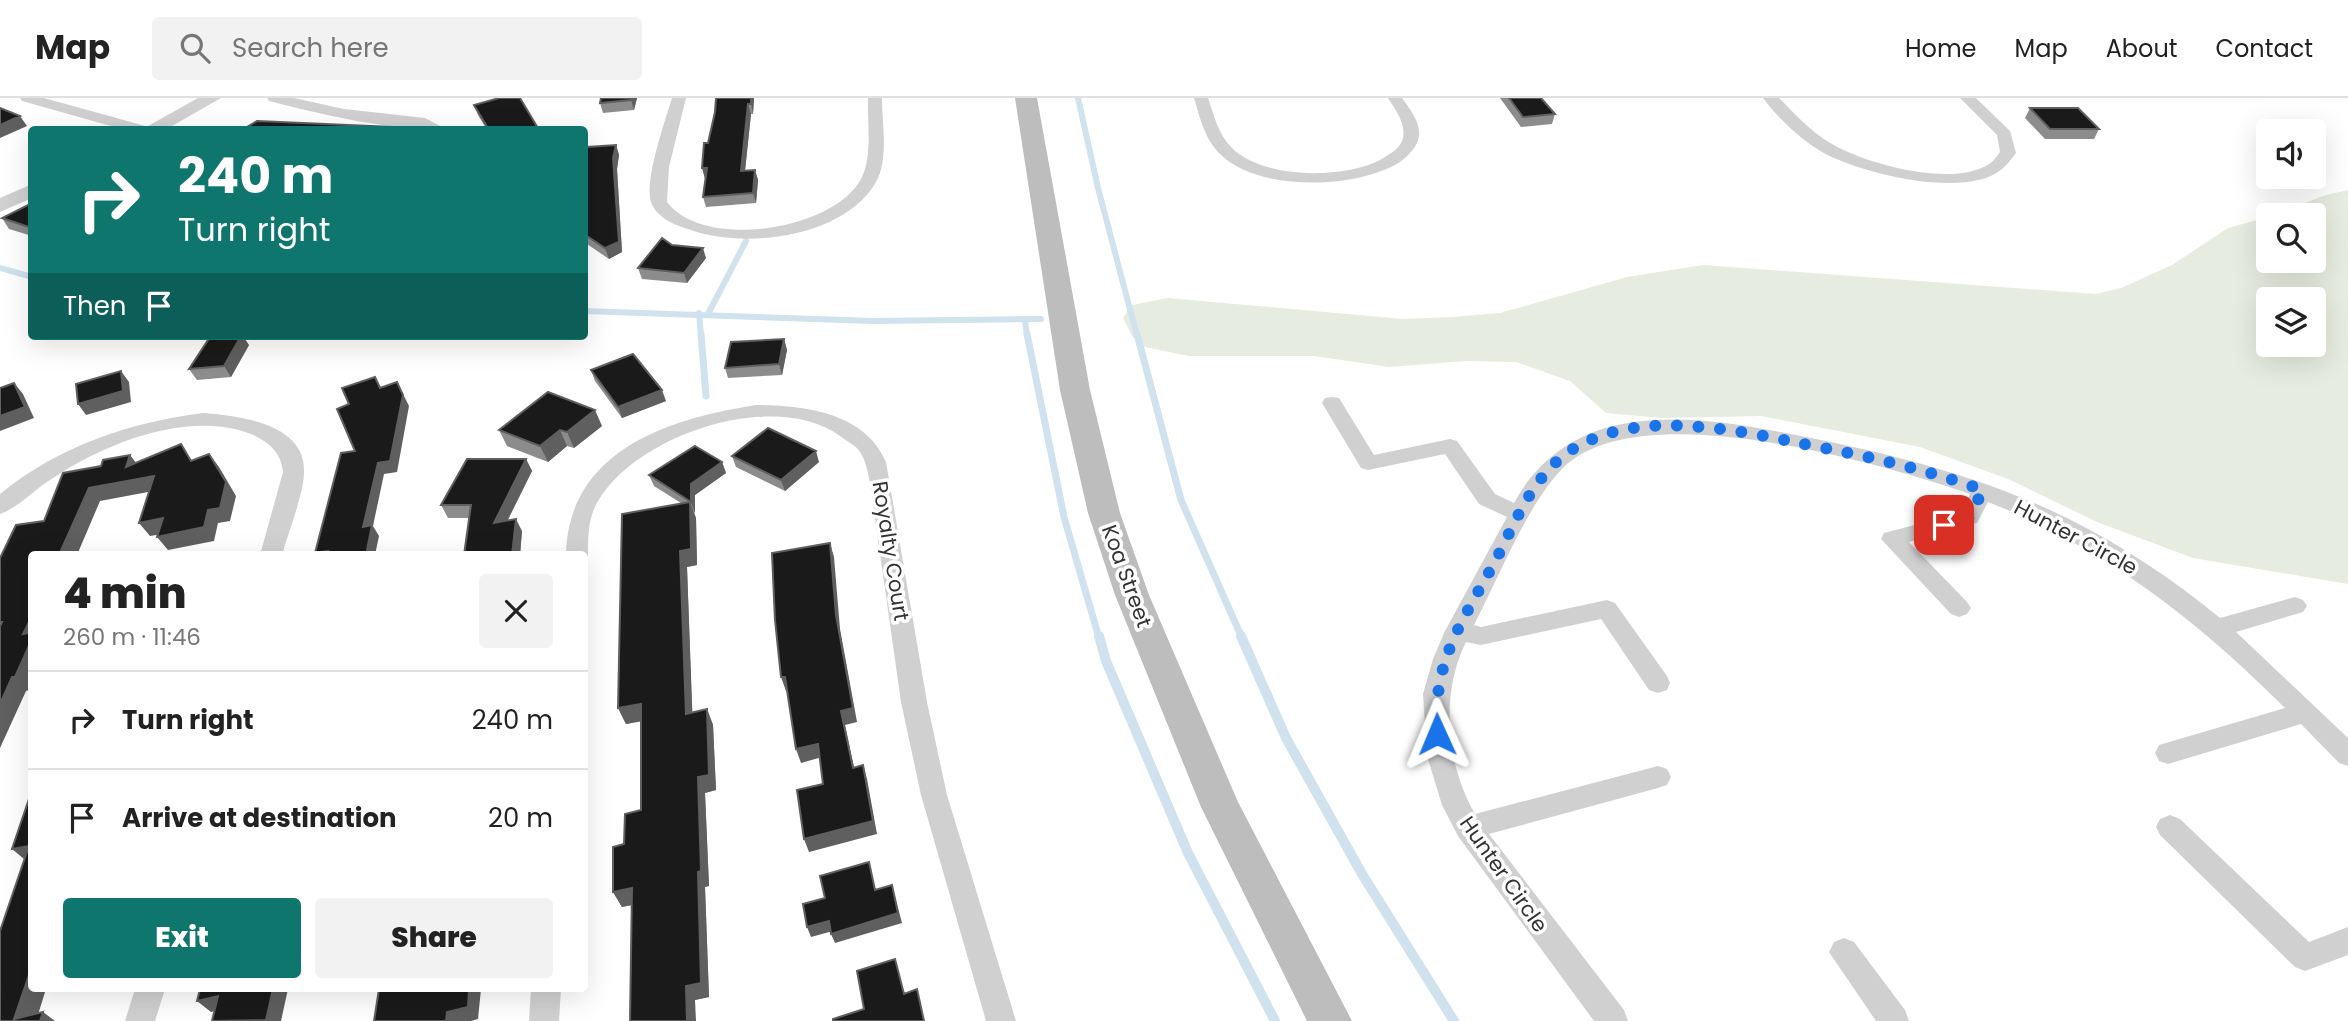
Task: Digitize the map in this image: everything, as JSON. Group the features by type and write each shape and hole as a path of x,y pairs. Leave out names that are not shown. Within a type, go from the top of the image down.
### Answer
{"main road":[{"name":"Koa Street","path":"1026,98 1075,390 1104,513 1132,595 1221,807 1330,1021"}],"street":[{"path":"27,98 129,126"},
{"path":"158,126 212,98"},
{"path":"274,98 344,114 412,120 429,126"},
{"path":"679,98 657,188 659,203 672,216 692,226 712,232 735,234 778,230 810,223 833,214 853,200 872,174 875,98"},
{"path":"1201,98 1213,134 1231,155 1269,172 1308,177 1367,171 1402,153 1409,144 1412,131 1395,98"},
{"path":"1770,98 1809,136 1838,155 1883,170 1938,177 1985,171 2001,163 2008,153 2006,134 1967,98"},
{"path":"0,206 28,192"},
{"path":"1332,403 1368,463 1450,446 1486,499 1519,514"},
{"name":"Royalty Court","path":"576,551 580,519 591,494 629,454 677,429 729,414 772,411 818,418 836,424 865,445 876,461 881,483 914,702 934,795 1000,1021"},
{"path":"0,506 46,470 100,444 170,424 233,423 263,431 275,438 290,453 294,463 295,472 272,551"},
{"name":"Hunter Circle","path":"1613,1021 1468,828 1446,780 1437,734 1436,694 1439,674 1457,631 1540,478 1577,447 1626,431 1669,426 1730,430 1865,455 1983,490 2056,522 2170,591 2218,628 2348,755"},
{"path":"1959,608 1892,539 1969,518 1983,490"},
{"path":"2218,628 2295,606"},
{"path":"1457,631 1481,636 1607,609 1658,683"},
{"path":"2168,753 2306,712"},
{"path":"1468,828 1658,777"},
{"path":"2170,827 2305,957 2348,941"},
{"path":"1844,952 1894,1021"},
{"path":"141,1021 148,992"},
{"path":"544,1021 546,992"}],"shaded area":[{"path":"2348,190 2348,584 2193,558 2097,522 2008,479 1920,447 1761,416 1661,418 1606,413 1570,381 1516,362 1466,361 1389,367 1314,356 1189,356 1145,347 1132,336 1123,318 1132,305 1168,298 1403,319 1500,313 1627,277 1703,265 2096,294 2121,288 2172,265 2228,228 2256,220 2256,273 2326,273 2326,203 2305,203"}],"building":[{"path":"499,98 520,98 537,126 487,126 474,105"},
{"path":"601,98 631,98 631,100 600,103"},
{"path":"716,98 751,98 751,104 748,104 741,171 755,170 753,193 703,197 707,168 702,168 704,143 708,143"},
{"path":"1509,98 1541,98 1555,114 1523,117"},
{"path":"0,108 20,116 0,125"},
{"path":"2030,108 2078,108 2099,129 2050,129"},
{"path":"257,121 370,126 249,126"},
{"path":"616,145 613,158 619,242 605,248 588,237 588,147"},
{"path":"28,205 28,227 2,218"},
{"path":"662,238 672,245 703,248 684,273 638,268"},
{"path":"784,339 779,364 725,368 731,342"},
{"path":"208,340 239,340 224,366 189,369"},
{"path":"633,354 662,390 618,407 591,370"},
{"path":"121,371 123,391 78,404 76,384"},
{"path":"375,377 380,388 397,382 403,395 390,461 378,463 363,527 372,525 367,551 316,551 341,453 355,451 337,409 349,404 342,388"},
{"path":"14,383 25,407 0,416 0,388"},
{"path":"548,392 595,410 567,432 560,430 540,446 499,430"},
{"path":"768,428 816,451 781,480 732,456"},
{"path":"181,444 191,461 209,454 226,482 220,508 208,510 204,527 157,537 163,518 139,523 154,476 89,488 61,551 28,551 28,624 23,634 28,633 28,648 0,704 0,558 16,525 44,521 63,473 101,466 103,460 130,455 126,467"},
{"path":"695,446 722,462 691,484 691,502 649,475"},
{"path":"467,459 526,459 494,523 516,519 512,551 465,551 471,505 441,505"},
{"path":"690,502 691,549 680,551 686,714 707,709 709,775 698,777 701,983 686,986 687,1021 630,1021 632,888 613,892 613,847 624,844 625,814 641,810 641,704 618,708 622,514"},
{"path":"830,543 836,615 853,708 841,711 853,768 863,765 873,821 804,839 797,790 823,784 818,744 796,749 785,677 781,677 772,553"},
{"path":"28,802 28,846 12,849"},
{"path":"28,849 28,978 14,1019 43,1012 40,1021 0,1021 0,931"},
{"path":"869,862 875,890 892,885 898,913 831,934 829,921 807,927 803,904 825,898 820,876"},
{"path":"895,959 904,994 917,989 924,1021 833,1021 864,1009 857,971"},
{"path":"199,992 272,992 266,1020 212,1021 218,996 197,1001"},
{"path":"379,992 469,992 468,1007 447,1012 446,1021 374,1021"}],"waterway":[{"path":"1078,98 1098,188 1137,336"},
{"path":"708,314 746,241"},
{"path":"0,268 28,276"},
{"path":"588,311 699,315"},
{"path":"699,315 873,321 1041,319"},
{"path":"699,315 701,336"},
{"path":"1025,320 1027,336"},
{"path":"701,334 706,396"},
{"path":"1027,334 1064,517 1099,638"},
{"path":"1137,334 1181,500 1242,638"},
{"path":"1099,636 1106,661 1188,853 1275,1021"},
{"path":"1241,636 1286,738 1362,874 1454,1021"}],"route":[{"path":"1437,734 1436,694 1439,674 1457,631 1540,478 1564,456 1593,440 1650,427 1706,426 1865,455 1947,477 1983,490 1969,518 1944,525"}]}
